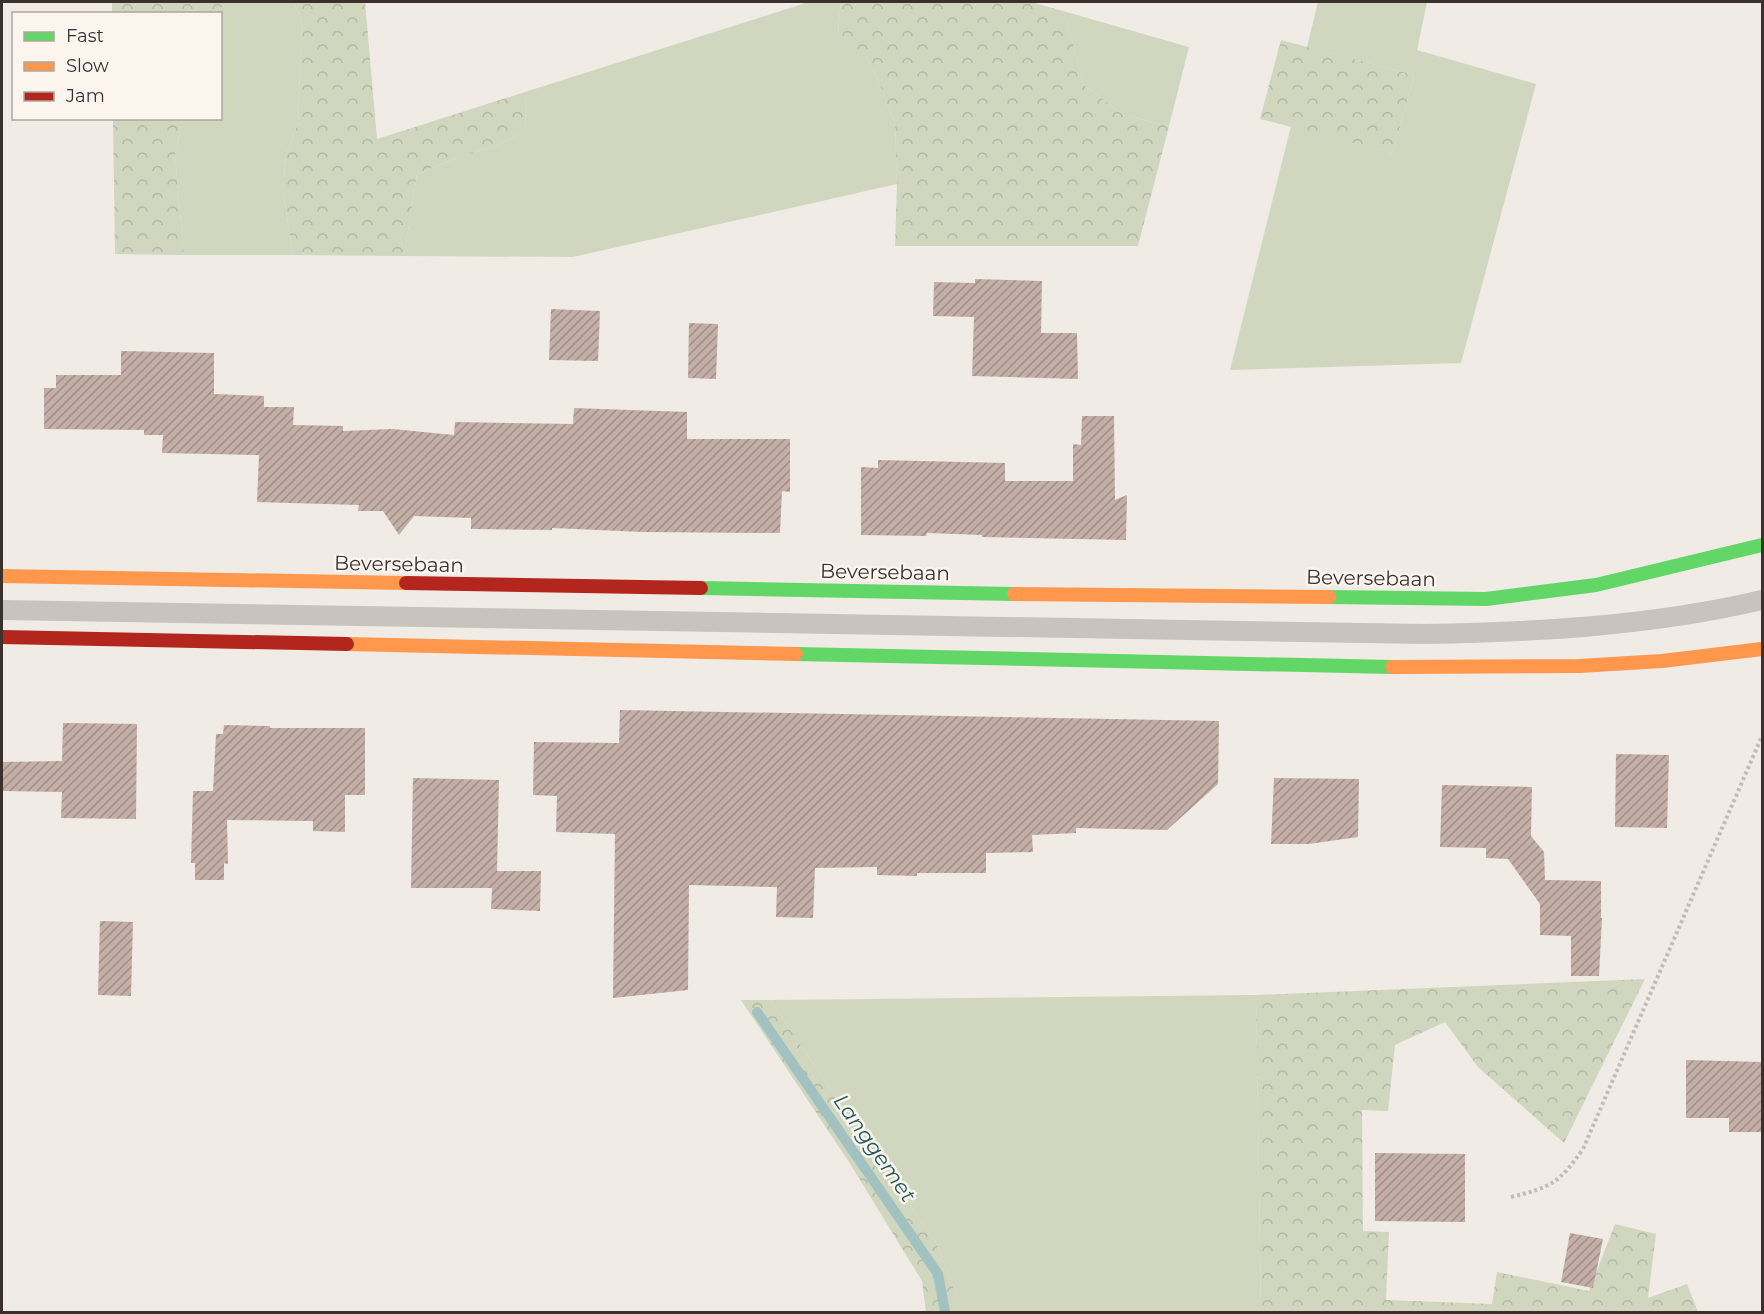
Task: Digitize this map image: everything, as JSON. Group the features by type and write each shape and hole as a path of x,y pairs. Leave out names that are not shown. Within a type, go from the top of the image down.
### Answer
{"main road":[{"name":"Beversebaan","path":"2,576 1097,595 1485,599 1596,585 1762,545"},
{"path":"2,637 1392,667 1579,666 1662,661 1762,649"}],"lane":[{"path":"2,610 1424,634 1529,632 1626,624 1699,614 1762,600"}],"path":[{"path":"1511,1197 1540,1190 1565,1174 1583,1149 1762,735"}],"green space":[{"path":"112,2 227,2 216,12 112,12"},
{"path":"227,2 293,2 302,20 298,123 286,155 283,191 293,255 184,255 175,157 182,120 222,120 222,12 215,12"},
{"path":"293,2 365,2 377,139 525,92 526,130 498,145 459,157 417,174 404,256 293,255 283,191 286,155 298,123 302,20"},
{"path":"809,2 841,2 838,33 865,54 881,87 895,125 897,184 573,257 404,256 417,174 459,157 498,145 526,130 525,92"},
{"path":"841,2 1031,2 1063,11 1083,84 1123,115 1169,126 1138,246 895,246 897,184 895,125 881,87 865,54 838,34"},
{"path":"1318,2 1427,2 1417,50 1536,84 1461,363 1230,370 1291,126 1393,153 1414,75 1307,47"},
{"path":"1063,11 1189,47 1169,126 1123,115 1083,84"},
{"path":"1281,40 1414,75 1393,153 1260,119"},
{"path":"113,120 182,120 175,157 184,255 115,254"},
{"path":"1645,979 1564,1143 1478,1067 1445,1022 1395,1045 1388,1111 1362,1110 1363,1231 1389,1232 1386,1300 1492,1304 1497,1272 1589,1291 1615,1224 1656,1234 1648,1298 1687,1284 1698,1312 1261,1312 1256,995"},
{"path":"1256,995 1261,1312 957,1312 957,1296 936,1243 770,1000"},
{"path":"741,1000 770,1000 936,1243 957,1296 957,1312 926,1312 922,1281 849,1162"}],"building":[{"path":"975,279 1042,281 1041,333 1077,333 1078,379 972,376 974,317 933,316 934,282 975,283"},
{"path":"551,309 600,311 598,361 549,360"},
{"path":"689,323 718,324 716,379 688,378"},
{"path":"121,351 214,353 214,394 264,396 264,407 294,407 293,425 343,426 343,431 393,429 454,435 455,422 573,424 574,408 687,412 687,439 790,439 790,492 782,491 780,533 643,532 552,528 552,530 471,529 471,518 414,516 399,535 383,511 358,511 359,505 257,502 259,455 162,453 163,435 144,435 144,430 44,429 44,388 56,388 56,375 121,375"},
{"path":"1082,416 1114,416 1115,500 1127,495 1126,540 982,537 982,535 927,533 926,536 861,535 861,467 878,468 878,460 1005,463 1005,481 1073,481 1073,444 1081,445"},
{"path":"620,710 1219,721 1218,784 1167,830 1076,828 1076,833 1032,835 1033,852 986,853 986,873 877,875 877,867 815,868 813,918 776,917 777,887 689,885 688,990 613,998 615,834 556,832 557,796 533,795 534,742 619,743"},
{"path":"63,723 137,724 136,819 61,818 62,792 2,791 2,762 62,761"},
{"path":"224,725 270,726 270,728 365,728 365,795 345,795 345,832 313,831 313,821 227,820 228,864 224,863 224,880 195,880 195,863 191,863 193,791 213,791 216,734 223,734"},
{"path":"1616,754 1669,755 1667,828 1615,827"},
{"path":"413,778 499,780 497,871 541,871 540,911 491,909 492,888 411,888"},
{"path":"1274,778 1359,779 1358,837 1309,844 1271,844"},
{"path":"1442,785 1532,787 1531,836 1544,852 1545,880 1601,881 1599,976 1571,976 1571,936 1540,935 1540,904 1508,859 1486,858 1486,848 1440,847"},
{"path":"100,921 133,922 131,996 98,995"},
{"path":"1686,1060 1762,1062 1762,1132 1729,1132 1729,1118 1686,1118"},
{"path":"1375,1153 1465,1154 1465,1222 1375,1221"},
{"path":"1570,1233 1603,1239 1593,1288 1561,1282"}],"waterway":[{"name":"Langgemet","path":"757,1012 938,1274 945,1312"}],"traffic: fast":[{"path":"1329,597 1486,599 1596,585 1762,545"},
{"path":"701,588 1014,594"},
{"path":"796,654 1392,667"}],"traffic: slow":[{"path":"2,576 406,583"},
{"path":"1014,594 1329,597"},
{"path":"347,644 796,654"},
{"path":"1392,667 1579,666 1662,661 1762,649"}],"traffic: jam":[{"path":"406,583 701,588"},
{"path":"2,637 347,644"}]}
